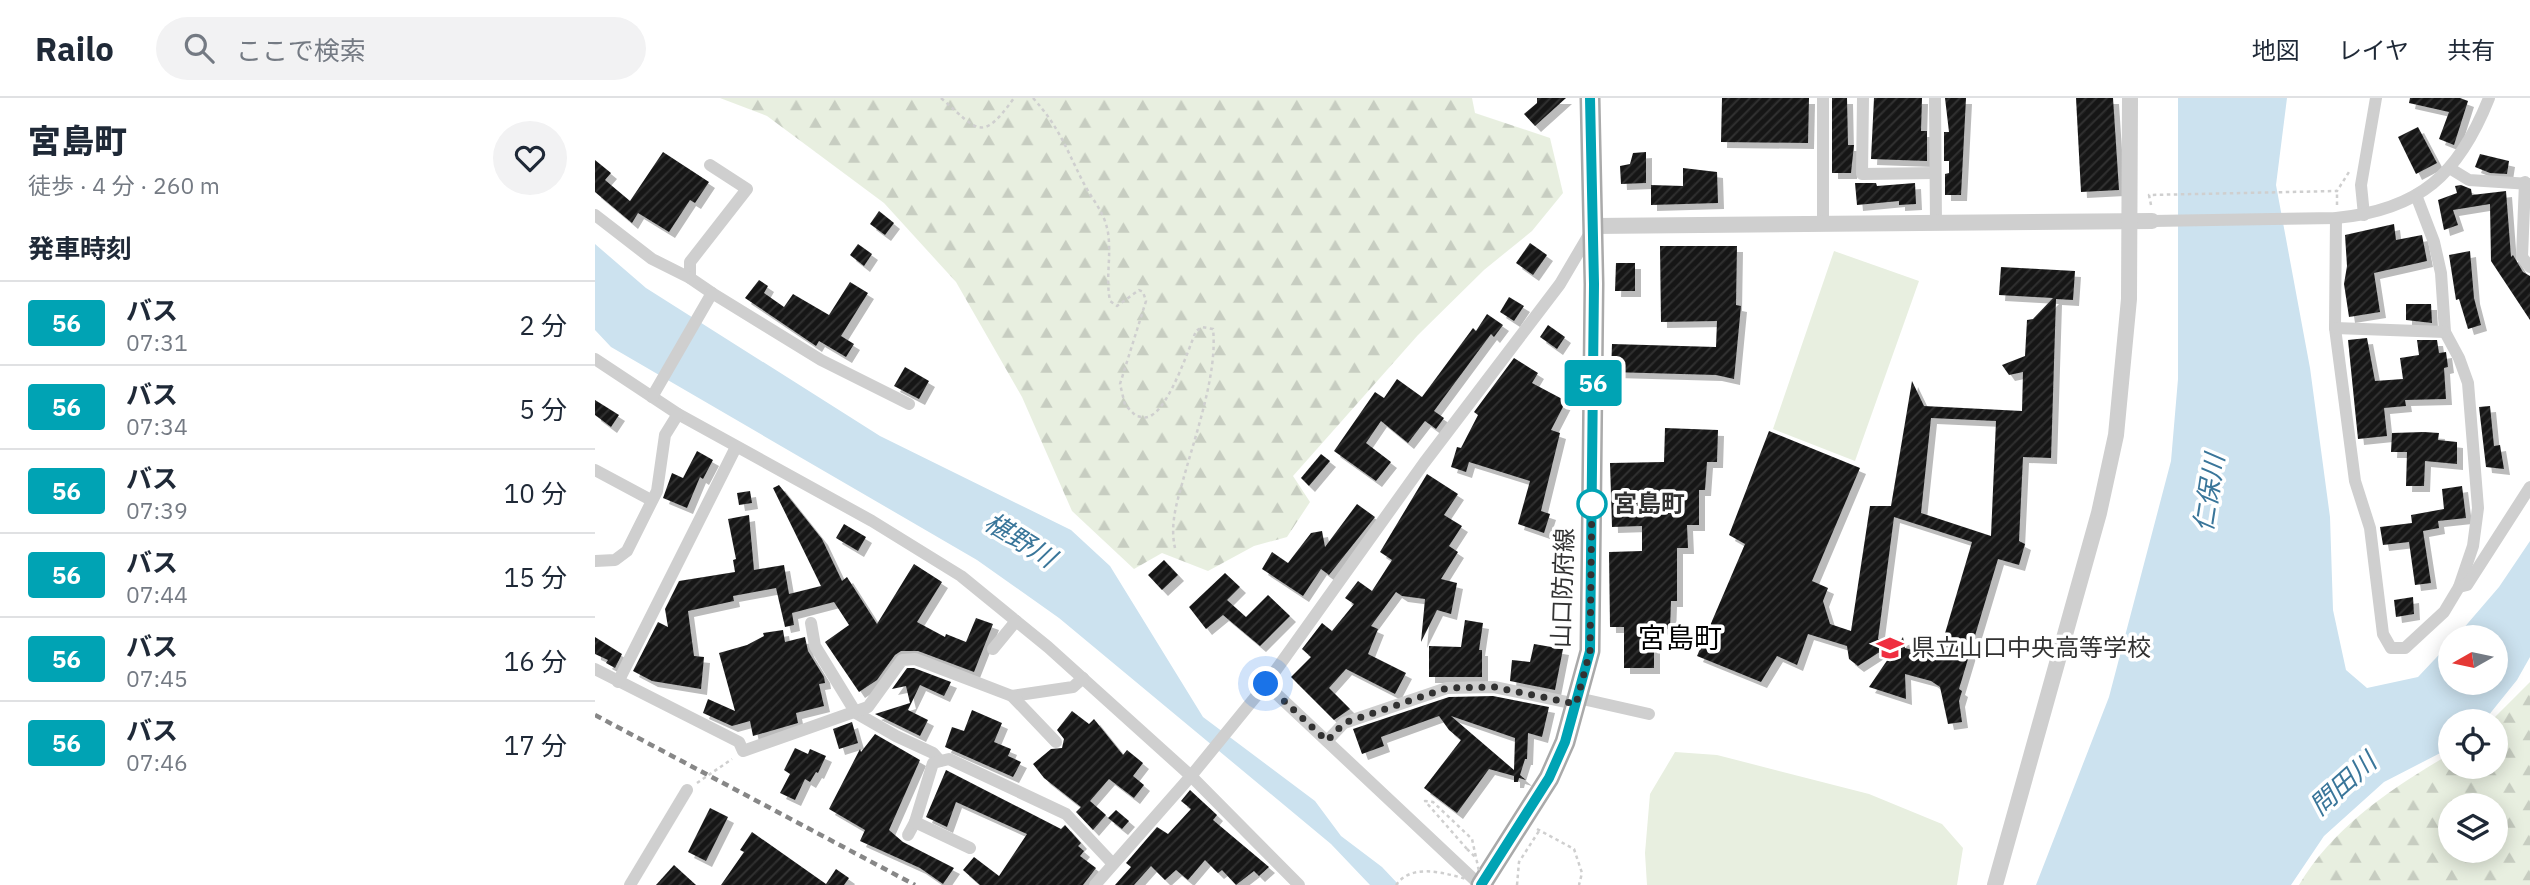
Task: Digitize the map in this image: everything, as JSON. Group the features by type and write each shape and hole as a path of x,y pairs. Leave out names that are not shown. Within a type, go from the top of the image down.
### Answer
{"main road":[{"name":"山口防府線","path":"1481,885 1549,778 1565,742 1590,651 1594,226 1590,98"}],"street":[{"path":"1823,98 1823,225"},
{"path":"1863,98 1862,174 1935,173"},
{"path":"1935,98 1936,223"},
{"path":"1995,885 2110,468 2124,363 2130,222 2130,98"},
{"path":"2364,215 2361,185 2376,98"},
{"path":"1095,885 1194,773 1263,687 1424,463 1560,284 1594,226 2130,222 2154,218 2332,218 2364,215 2416,195 2451,169 2475,134 2489,98"},
{"path":"690,278 690,262 747,189 710,165"},
{"path":"2451,169 2469,180 2528,183 2522,257 2530,267"},
{"path":"2332,218 2335,328 2355,481 2370,528 2383,634 2391,648 2405,648 2444,612 2459,587 2473,546 2478,508 2467,383 2459,358 2445,332 2441,273 2434,242 2416,195"},
{"path":"595,215 652,259 690,278 711,296 821,360 909,404"},
{"path":"654,393 711,296"},
{"path":"2335,328 2445,332"},
{"path":"595,359 654,393 678,414 872,521 961,576 1194,773 1299,885"},
{"path":"595,561 615,560 627,551 656,491 665,435 678,414"},
{"path":"618,682 736,447"},
{"path":"595,470 651,500"},
{"path":"2459,587 2467,585 2530,487"},
{"path":"993,649 1016,621"},
{"path":"811,623 815,646 856,713 933,753 940,761"},
{"path":"595,669 739,742 743,751 868,707 902,660 915,659 1012,696 1056,742"},
{"path":"1012,696 1073,687 1083,678"},
{"path":"1263,687 1327,741 1481,885"},
{"path":"1327,741 1344,723 1447,688 1494,687 1649,714"},
{"path":"908,835 915,822 933,763 949,759 1066,814 1113,864"},
{"path":"630,885 687,790"},
{"path":"915,822 970,848"}],"path":[{"path":"941,98 976,128 984,129 997,122 1014,98"},
{"path":"1033,98 1061,133 1092,198 1102,207 1109,243 1106,271 1110,302 1117,306 1139,290 1143,292 1146,301 1120,384 1125,405 1136,416 1148,418 1156,413 1179,374 1196,331 1202,327 1213,330 1215,343 1205,394 1177,502 1173,537 1175,548"},
{"path":"2154,218 2149,195 2331,191"},
{"path":"687,790 743,751"},
{"path":"1467,849 1425,802 1428,799 1472,839 1481,885"},
{"path":"1517,885 1519,862 1539,831"},
{"path":"1546,835 1574,849 1582,873 1579,885"},
{"path":"1396,885 1409,874 1424,870 1489,885"}],"green space":[{"path":"720,98 1472,98 1475,113 1550,138 1563,193 1532,231 1484,270 1418,335 1293,476 1310,502 1287,537 1254,546 1208,571 1162,553 1134,569 1072,511 1022,397 956,282 884,203 767,116"},
{"path":"1834,251 1919,281 1855,461 1773,429"},
{"path":"2530,682 2530,885 2299,885 2313,864 2347,827 2386,795 2438,761 2438,779 2508,779 2508,709 2503,709"},
{"path":"1675,752 1717,755 1869,794 1942,824 1963,848 1957,885 1647,885 1645,853 1650,794"}],"water":[{"path":"2178,98 2287,98 2276,185 2310,368 2330,517 2333,610 2346,670 2367,688 2418,677 2438,656 2438,695 2505,695 2494,709 2438,709 2438,754 2384,782 2324,836 2291,885 2036,885 2109,697 2171,461 2178,379"},
{"name":"椹野川","path":"595,244 646,288 880,436 1071,530 1110,566 1203,717 1315,801 1341,836 1382,867 1399,885 1370,885 1331,844 1059,618 977,560 611,347 595,330"},
{"path":"2530,541 2530,657 2508,691 2508,625 2466,625 2499,587"}],"building":[{"path":"1537,98 1566,98 1535,126 1524,114 1537,103"},
{"path":"1722,98 1809,98 1808,143 1721,142"},
{"path":"1832,98 1847,98 1848,145 1854,145 1851,173 1832,173"},
{"path":"1874,98 1922,98 1921,131 1927,131 1927,161 1871,159"},
{"path":"1945,98 1966,98 1961,195 1945,195 1945,174 1949,173 1949,161 1944,161 1944,132 1949,132"},
{"path":"2076,98 2113,98 2119,190 2081,192"},
{"path":"2410,98 2460,98 2468,101 2454,145 2439,139 2449,112 2409,103"},
{"path":"2418,127 2437,163 2416,174 2398,137"},
{"path":"663,152 709,182 695,203 690,200 669,232 638,213 632,223 595,192 595,160 611,173 605,180 630,201"},
{"path":"1646,152 1646,183 1621,184 1620,166 1630,164 1633,153"},
{"path":"2480,154 2509,161 2507,174 2490,173 2475,167"},
{"path":"1683,168 1717,172 1718,203 1651,205 1651,185 1683,186"},
{"path":"1855,183 1876,183 1877,186 1915,183 1916,204 1899,205 1899,201 1857,205"},
{"path":"2455,186 2471,189 2472,195 2506,191 2511,257 2513,255 2523,272 2530,276 2530,320 2491,261 2490,204 2453,210 2458,225 2444,230 2438,200 2457,193"},
{"path":"879,211 894,223 885,235 870,224"},
{"path":"2394,224 2396,240 2422,235 2427,261 2374,273 2380,312 2349,317 2344,284 2347,266 2345,235"},
{"path":"1530,243 1547,255 1533,275 1516,263"},
{"path":"858,244 872,254 864,266 850,255"},
{"path":"1660,246 1737,246 1736,305 1741,306 1734,379 1716,375 1611,372 1612,344 1716,347 1717,321 1661,322"},
{"path":"2470,251 2474,298 2481,325 2468,329 2459,299 2456,300 2449,255"},
{"path":"1616,263 1635,263 1635,291 1615,291"},
{"path":"2001,267 2075,271 2073,300 2056,299 2051,458 2023,457 2019,541 2025,544 2019,565 1998,559 1959,689 1962,691 1959,701 1962,722 1948,724 1940,687 1931,681 1905,674 1906,699 1869,687 1903,637 1905,648 1938,657 1972,542 1894,517 1878,639 1892,644 1858,666 1849,659 1847,646 1808,634 1797,665 1777,656 1761,682 1697,656 1745,544 1729,535 1769,431 1860,468 1812,581 1828,588 1823,601 1830,624 1851,631 1870,506 1891,506 1912,381 1924,406 2022,411 2023,372 2009,375 2002,365 2025,356 2027,320 2033,319 2053,298 1999,295","holes":["1931,418 1996,421 1991,536 1921,513"]},
{"path":"759,280 768,286 764,293 784,307 793,294 829,315 850,282 868,293 841,336 854,344 846,357 819,341 816,346 745,298"},
{"path":"1509,297 1524,306 1514,321 1500,312"},
{"path":"2406,304 2431,304 2432,323 2406,320"},
{"path":"1487,314 1503,325 1494,337 1491,334 1434,411 1444,418 1436,429 1425,421 1408,443 1381,421 1366,443 1391,462 1376,481 1334,451 1375,392 1384,398 1397,379 1422,397 1473,328 1476,331"},
{"path":"1548,325 1565,337 1557,349 1540,337"},
{"path":"2367,338 2375,381 2403,379 2400,358 2419,355 2417,340 2437,340 2439,353 2446,352 2446,399 2405,400 2406,406 2384,408 2387,436 2358,439 2348,340"},
{"path":"1514,358 1538,373 1532,383 1566,401 1551,430 1560,433 1541,511 1550,514 1544,533 1518,524 1530,481 1469,462 1466,472 1451,467 1457,447 1461,448 1478,415 1474,412"},
{"path":"905,367 929,381 919,399 894,386"},
{"path":"595,400 619,415 611,427 595,415"},
{"path":"2490,406 2494,446 2500,445 2504,469 2486,467 2479,407"},
{"path":"1665,428 1718,430 1717,462 1707,462 1705,490 1699,490 1699,525 1687,525 1688,548 1677,548 1677,601 1671,601 1670,629 1654,628 1654,668 1624,668 1624,627 1610,627 1609,552 1642,551 1642,526 1612,527 1610,463 1664,462"},
{"path":"2392,433 2439,433 2438,440 2457,442 2457,464 2425,461 2424,486 2406,486 2407,452 2391,452"},
{"path":"697,451 713,460 703,479 700,477 687,508 663,498 672,473 683,478"},
{"path":"1321,454 1330,461 1309,486 1301,478"},
{"path":"1427,474 1458,494 1444,515 1462,526 1449,546 1458,552 1441,579 1457,583 1451,614 1437,610 1421,642 1425,599 1402,596 1396,592 1371,626 1378,629 1368,654 1406,673 1395,694 1346,669 1329,688 1350,709 1334,720 1291,677 1311,657 1302,649 1322,623 1332,631 1354,604 1345,598 1358,581 1372,591 1392,560 1380,552"},
{"path":"779,485 822,539 842,581 847,577 877,624 914,564 942,582 917,622 945,637 946,634 966,642 976,618 993,624 974,672 918,651 901,651 877,680 859,692 825,642 849,625 834,602 792,613 794,625 785,627 776,588 733,596 734,601 688,611 694,656 704,657 701,689 652,681 633,671 658,622 668,627 665,609 679,581 735,572 733,560 736,559 728,519 749,515 754,570 784,565 789,594 821,586 773,488"},
{"path":"2462,486 2466,518 2438,521 2439,528 2423,531 2431,583 2415,585 2409,542 2383,545 2380,527 2412,523 2411,515 2444,509 2442,489"},
{"path":"750,491 752,503 739,505 737,493"},
{"path":"1357,504 1375,517 1329,575 1321,569 1303,596 1262,569 1272,552 1288,563 1311,533 1322,531 1325,547"},
{"path":"844,524 866,537 858,551 836,538"},
{"path":"1164,560 1178,575 1162,590 1148,575"},
{"path":"1225,573 1240,587 1227,600 1246,617 1268,595 1290,616 1260,646 1223,615 1206,629 1189,607"},
{"path":"2413,597 2414,614 2396,617 2394,600"},
{"path":"1465,620 1483,623 1479,650 1482,650 1482,677 1429,677 1429,646 1461,647"},
{"path":"783,630 785,642 805,637 808,651 824,677 825,683 819,684 824,706 796,713 798,723 753,736 750,721 732,726 703,713 708,699 735,711 719,653 747,645 764,636 763,633"},
{"path":"595,637 622,654 615,668 606,663 608,660 595,654"},
{"path":"1534,644 1563,649 1555,690 1510,681 1512,660 1530,662"},
{"path":"907,668 914,668 951,682 944,696 920,685 908,710 928,720 920,736 875,714 910,703 906,686 892,689"},
{"path":"1493,696 1549,707 1542,737 1528,733 1527,759 1520,775 1526,780 1519,778 1518,782 1514,782 1514,776 1489,769 1457,813 1424,788 1461,740 1439,716 1381,737 1384,746 1362,754 1353,729 1449,697","holes":["1451,716 1515,738 1514,770"]},
{"path":"972,710 1002,723 994,742 1011,749 1008,756 1021,762 1013,777 945,747 952,727 964,731"},
{"path":"1072,711 1089,724 1094,719 1123,755 1127,750 1143,763 1133,776 1144,785 1134,798 1109,779 1090,801 1106,815 1093,830 1076,812 1081,807 1044,778 1033,764 1051,749 1062,748 1064,739 1057,730"},
{"path":"852,722 858,743 839,749 833,729"},
{"path":"875,734 920,760 889,830 903,842 954,868 943,884 920,868 860,841 865,830 829,809 860,749 861,752"},
{"path":"795,748 808,754 810,749 826,756 810,782 805,779 795,800 780,793 790,774 784,770"},
{"path":"946,770 1061,829 1065,825 1081,843 1078,846 1084,851 1080,856 1096,868 1083,885 980,885 963,870 974,857 999,876 1027,834 956,802 947,827 926,817"},
{"path":"1190,790 1217,815 1213,820 1269,867 1259,876 1254,871 1236,885 1222,870 1218,873 1205,860 1188,880 1176,870 1165,880 1151,866 1134,885 1115,885 1131,867 1126,863 1157,827 1168,834 1191,809 1181,801"},
{"path":"710,808 728,817 706,861 688,852"},
{"path":"1116,810 1129,821 1122,829 1108,818"},
{"path":"752,832 826,884 836,869 849,878 844,885 721,885 744,852 740,850"},
{"path":"674,865 696,885 656,885"}],"railway":[{"path":"595,715 915,885"}],"bus line":[{"name":"56","path":"1481,885 1549,778 1565,742 1590,651 1594,284 1590,98"}],"place":[{"name":"宮島町","path":"1592,504"},
{"name":"県立山口中央高等学校","path":"1890,648"}],"district":[{"name":"宮島町","path":"1680,638"}],"route":[{"path":"1266,684 1327,741 1344,723 1447,688 1494,687 1576,704 1590,651 1592,493 1592,504"}],"water label":[{"name":"仁保川","path":"2209,493"},
{"name":"問田川","path":"2343,784"}]}
